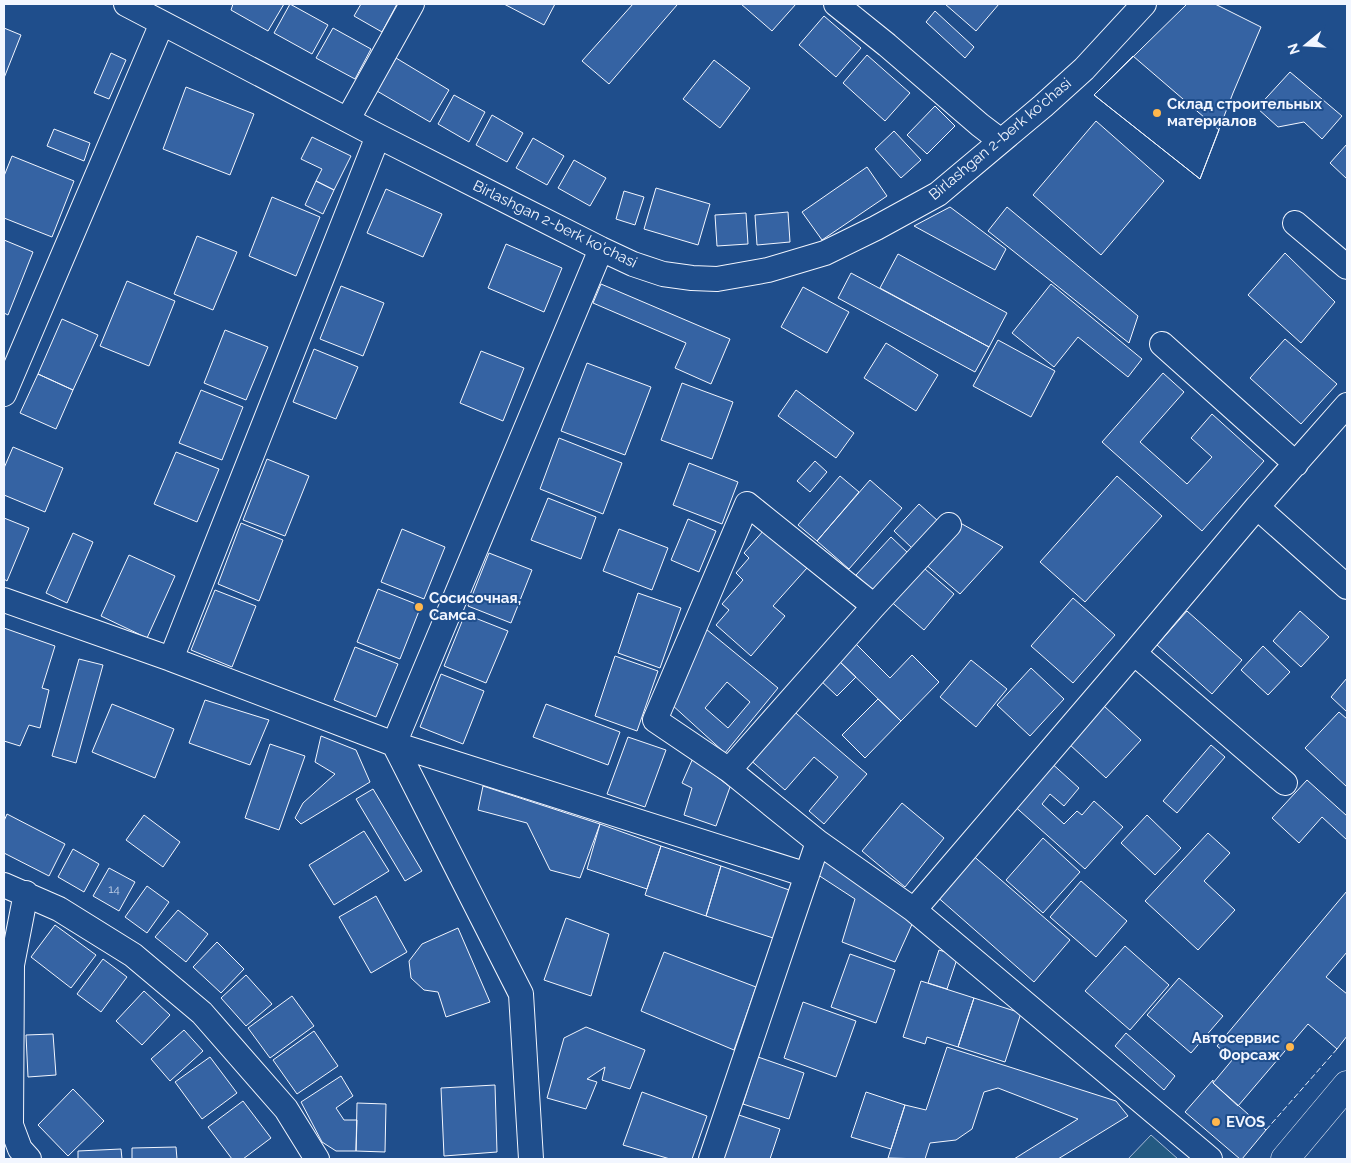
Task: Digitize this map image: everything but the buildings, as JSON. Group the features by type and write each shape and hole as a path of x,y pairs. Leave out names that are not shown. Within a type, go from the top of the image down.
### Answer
{"main road":[{"path":"1285,1159 1347,1085"}],"street":[{"name":"Birlashgan 2-berk ko'chasi","path":"126,4 601,250 633,264 663,274 717,279 768,270 825,253 938,194 1043,106 1084,68 1144,4"},
{"path":"348,119 412,4"},
{"path":"836,4 980,125 1002,141"},
{"path":"4,394 162,23"},
{"path":"171,659 378,136"},
{"path":"1295,223 1347,267"},
{"path":"531,1159 521,994 394,744 601,250"},
{"path":"1162,344 1296,464"},
{"path":"914,910 1257,507 1347,405"},
{"path":"874,606 747,504 655,720 729,770 818,842 914,910 1210,1159"},
{"path":"1257,507 1347,587"},
{"path":"729,770 874,606 949,525"},
{"path":"4,600 171,659 394,744 807,875"},
{"path":"1134,653 1285,782"},
{"path":"711,1159 818,842"},
{"path":"4,885 59,909 133,955 202,1013 286,1109 317,1159"},
{"path":"26,893 12,966 12,1125 20,1149 29,1159"}],"shaded area":[{"path":"1151,1135 1178,1159 1128,1159"}],"fence":[{"path":"1266,1130 1337,1049"}],"place":[{"name":"Склад строительных материалов","path":"1157,113"},
{"name":"Сосисочная, Самса","path":"419,607"},
{"name":"Автосервис Форсаж","path":"1290,1047"},
{"name":"EVOS","path":"1216,1122"}]}
